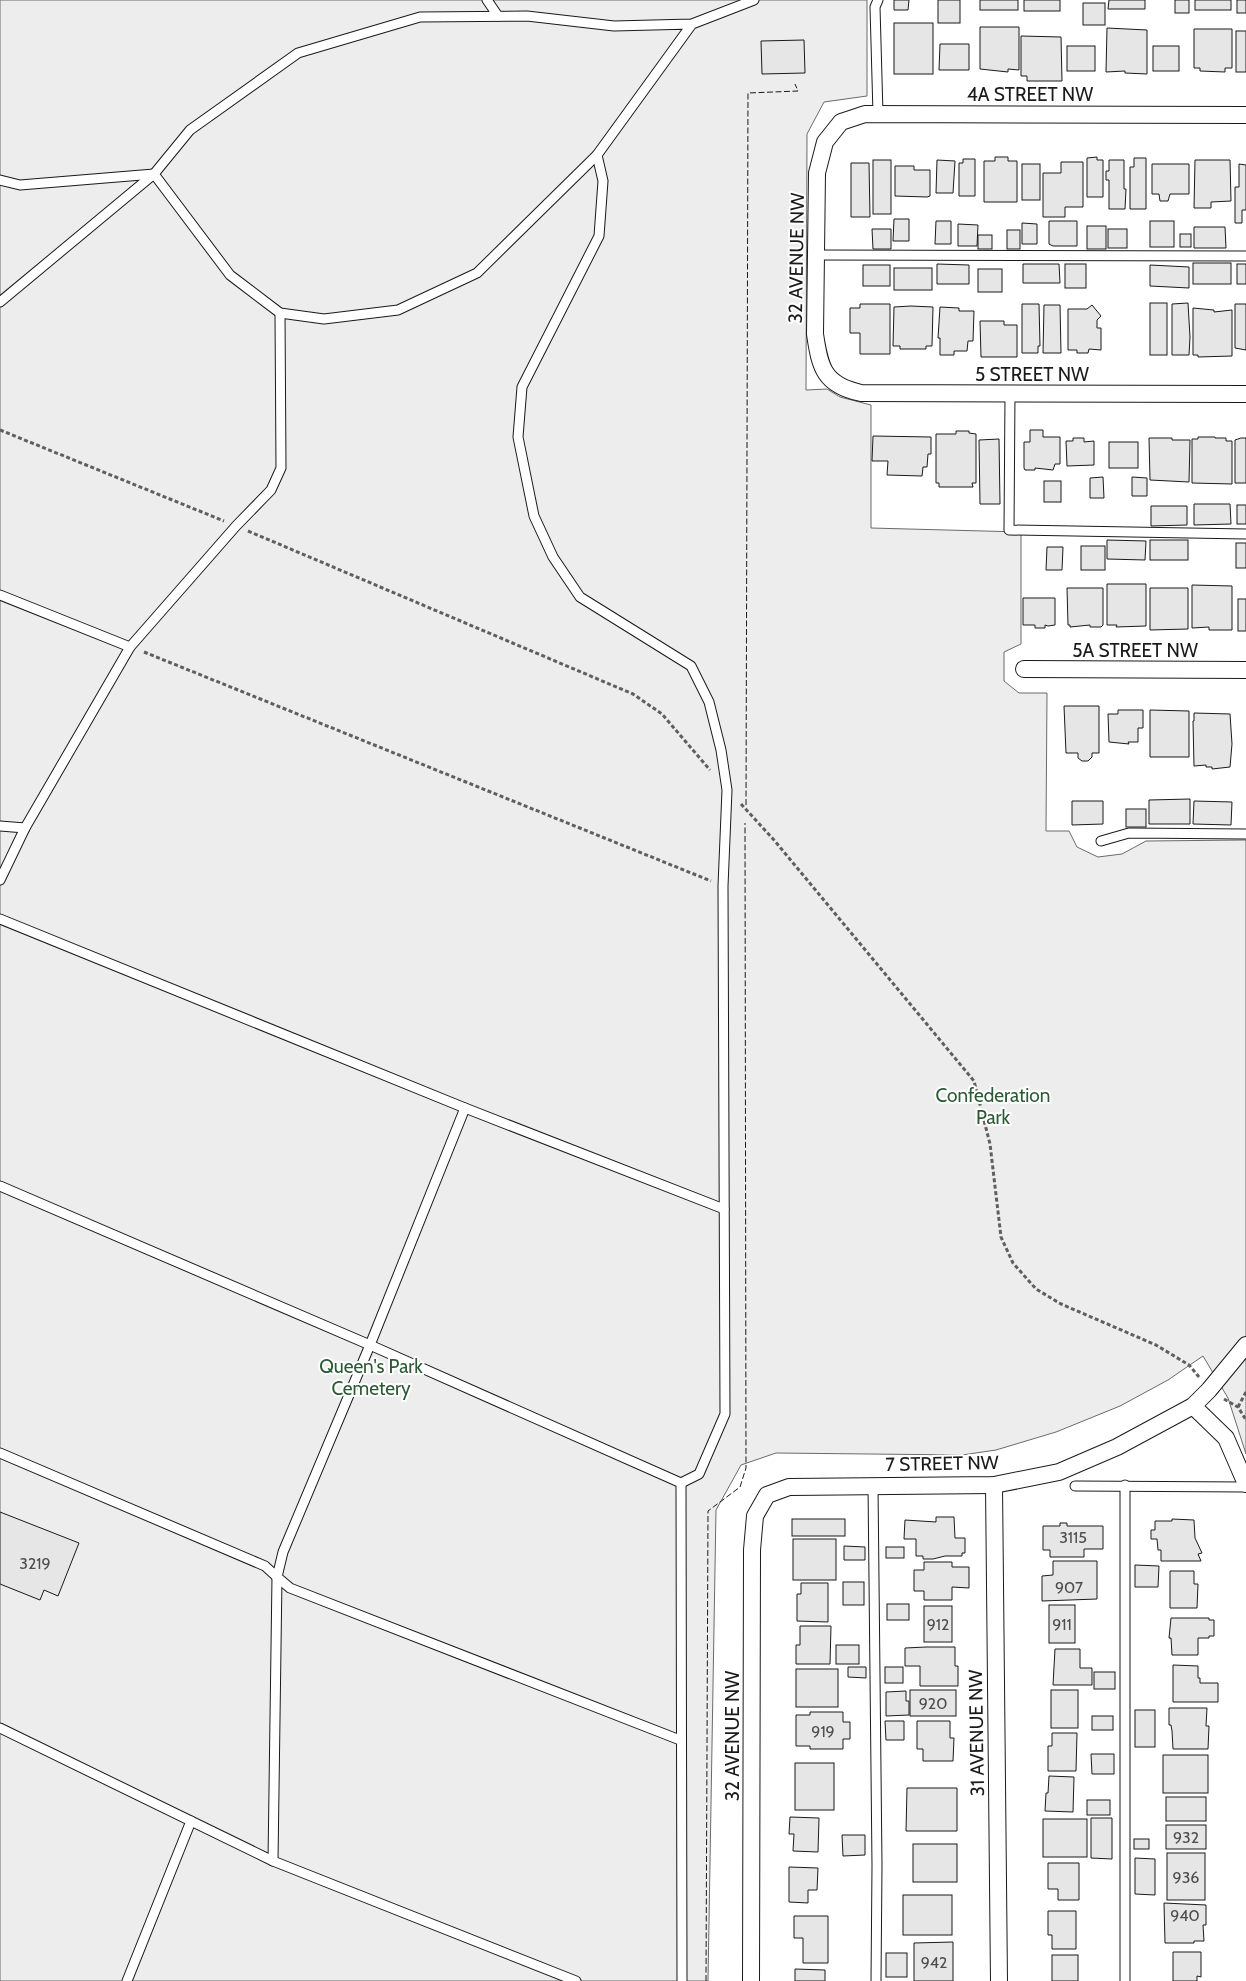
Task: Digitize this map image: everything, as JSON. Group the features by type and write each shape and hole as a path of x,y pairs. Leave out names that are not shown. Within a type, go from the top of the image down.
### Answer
{"street":[{"name":"4A STREET NW","path":"825,142 841,122 865,114 1246,115"},
{"name":"32 AVENUE NW","path":"825,142 817,173 815,334 818,357 825,373"},
{"name":"5 STREET NW","path":"825,373 844,390 861,393 1246,394"},
{"name":"5A STREET NW","path":"1024,669 1246,670"},
{"name":"7 STREET NW","path":"767,1495 789,1487 994,1485 1059,1472 1117,1447 1193,1406 1209,1390 1246,1345"},
{"path":"1193,1406 1226,1438 1246,1485"},
{"name":"31 AVENUE NW","path":"994,1485 999,1981"},
{"name":"32 AVENUE NW","path":"751,1981 752,1550 755,1516 767,1495"}],"lane":[{"path":"487,0 498,16"},
{"path":"0,302 154,174 190,130 298,53 420,17 527,16 614,26 692,24 754,0"},
{"path":"878,0 875,7 878,114"},
{"path":"154,174 230,276 280,313 324,319 398,310 477,273 597,155 692,24"},
{"path":"597,155 603,181 599,236 522,386 518,437 534,516 553,557 580,597 691,666 709,702 721,750 727,790 723,886 725,1414 699,1474 681,1483"},
{"path":"0,180 20,185 154,174"},
{"path":"817,255 1246,256"},
{"path":"0,880 25,828 130,647 236,526 271,490 281,468 280,313"},
{"path":"1010,394 1009,530 1246,534"},
{"path":"0,595 130,647"},
{"path":"0,826 25,828"},
{"path":"1101,841 1129,833 1246,834"},
{"path":"0,919 465,1108 724,1209"},
{"path":"273,1861 277,1577 283,1552 370,1345 465,1108"},
{"path":"0,1186 370,1345 681,1483"},
{"path":"0,1453 265,1566 290,1588 680,1740"},
{"path":"681,1483 680,1740 682,1981"},
{"path":"873,1485 877,1866 876,1981"},
{"path":"1125,1485 1126,1981"},
{"path":"1075,1486 1246,1485"},
{"path":"0,1728 273,1861 576,1981"},
{"path":"127,1981 191,1821"}],"path":[{"path":"0,430 236,526 633,694 662,714 727,790 774,840 974,1081 990,1144 1001,1237 1013,1263 1036,1289 1061,1304 1156,1344 1188,1365 1198,1376"},
{"path":"130,647 723,886"},
{"path":"1246,1392 1238,1407 1246,1420"}],"shaded area":[{"name":"Queen's Park Cemetery","path":"0,0 867,0 867,96 824,102 807,134 806,390 827,389 840,397 871,405 871,528 1021,532 1021,644 1004,652 1004,681 1019,693 1047,693 1046,831 1069,831 1077,847 1098,857 1122,854 1146,841 1246,840 1246,1454 1228,1398 1203,1356 1168,1380 1120,1406 1056,1432 996,1450 962,1455 776,1453 741,1465 716,1510 708,1981 0,1981"}],"building":[{"path":"894,0 909,0 908,10 894,10"},
{"path":"938,0 960,0 960,23 938,23"},
{"path":"980,0 1018,0 1018,10 980,10"},
{"path":"1024,0 1060,0 1060,11 1024,11"},
{"path":"1109,0 1145,0 1145,9 1108,9"},
{"path":"1175,0 1189,0 1189,13 1175,13"},
{"path":"1195,0 1231,0 1231,10 1195,10"},
{"path":"1237,0 1246,0 1246,13 1237,13"},
{"path":"1083,3 1105,3 1105,25 1083,25"},
{"path":"894,23 933,23 933,74 894,74"},
{"path":"980,27 1019,27 1019,70 1008,69 1008,72 980,69"},
{"path":"1107,28 1147,30 1147,74 1125,73 1125,71 1106,72"},
{"path":"1194,29 1232,29 1232,68 1225,68 1225,72 1200,71 1200,68 1194,68"},
{"path":"1236,31 1246,31 1246,72 1236,72"},
{"path":"1021,36 1061,37 1062,81 1027,81 1027,76 1021,76"},
{"path":"804,40 805,73 762,74 761,41"},
{"path":"940,44 969,44 969,70 939,70"},
{"path":"1067,46 1095,46 1095,71 1067,71"},
{"path":"1153,46 1179,46 1179,71 1153,71"},
{"path":"995,157 1008,157 1008,161 1017,161 1017,202 984,202 984,161 995,161"},
{"path":"1097,157 1097,160 1103,160 1103,197 1087,197 1087,158"},
{"path":"1134,158 1146,158 1146,209 1130,209 1130,167 1134,167"},
{"path":"963,159 975,159 975,196 959,196 959,163 963,163"},
{"path":"873,160 891,160 891,214 873,214"},
{"path":"937,160 955,161 953,193 936,193"},
{"path":"1109,160 1124,160 1125,209 1109,209 1109,180 1106,180 1106,171 1109,171"},
{"path":"1195,160 1230,160 1231,201 1211,202 1211,208 1194,208"},
{"path":"1061,162 1083,162 1083,207 1065,207 1065,217 1043,217 1043,173 1061,173"},
{"path":"851,163 869,163 870,217 851,217"},
{"path":"1022,164 1040,164 1040,200 1022,200"},
{"path":"1152,164 1189,164 1189,194 1170,194 1168,201 1160,201 1159,194 1152,194"},
{"path":"1239,164 1246,165 1246,210 1242,210 1242,223 1235,223 1235,187 1239,187"},
{"path":"895,166 914,166 914,170 930,170 930,196 895,196"},
{"path":"894,219 909,219 909,241 893,241"},
{"path":"936,221 951,221 951,244 935,244"},
{"path":"1049,221 1077,221 1077,246 1053,246 1049,244"},
{"path":"1150,221 1174,221 1174,247 1150,247"},
{"path":"1022,223 1037,224 1037,244 1022,244"},
{"path":"958,224 978,225 977,246 958,246"},
{"path":"1087,226 1106,226 1106,249 1087,249"},
{"path":"1194,227 1225,227 1226,248 1194,248"},
{"path":"872,229 891,229 891,249 873,249"},
{"path":"1108,229 1127,229 1127,248 1108,248"},
{"path":"1007,230 1020,230 1020,249 1007,249"},
{"path":"1180,234 1191,234 1191,247 1180,247"},
{"path":"978,235 992,235 992,249 978,249"},
{"path":"1193,263 1231,263 1231,284 1193,284"},
{"path":"937,264 969,265 969,284 937,284"},
{"path":"1023,264 1059,264 1060,283 1023,283"},
{"path":"1065,264 1086,264 1086,288 1065,288"},
{"path":"1237,264 1246,264 1246,284 1237,284"},
{"path":"863,265 890,265 890,286 863,286"},
{"path":"1150,265 1189,267 1189,288 1150,286"},
{"path":"894,268 932,268 932,290 894,290"},
{"path":"978,269 1002,269 1002,292 978,292"},
{"path":"1150,303 1167,303 1167,355 1150,355"},
{"path":"1188,303 1189,355 1172,355 1172,304"},
{"path":"860,304 890,304 890,354 860,354 860,333 850,333 850,308 860,308"},
{"path":"1022,304 1039,304 1040,346 1038,346 1038,353 1022,353"},
{"path":"1235,304 1246,304 1246,350 1235,348"},
{"path":"1044,305 1060,305 1061,353 1043,353"},
{"path":"1092,305 1101,316 1097,320 1097,328 1101,328 1101,350 1089,349 1088,353 1077,353 1077,350 1068,350 1068,309 1087,309"},
{"path":"894,307 933,307 932,346 926,346 926,349 900,349 900,346 893,346"},
{"path":"940,307 959,308 959,311 974,311 973,341 968,341 967,351 954,351 954,355 940,355 940,338 938,338"},
{"path":"1193,308 1214,310 1214,312 1232,310 1232,356 1198,357 1198,355 1193,355"},
{"path":"980,321 1004,321 1004,325 1017,325 1017,357 981,357"},
{"path":"1030,430 1043,430 1043,437 1060,437 1060,464 1055,464 1053,470 1035,468 1035,470 1025,470 1024,442 1030,442"},
{"path":"956,431 969,431 969,433 976,434 976,483 972,483 973,487 939,487 939,483 936,483 936,434 956,434"},
{"path":"873,436 931,437 931,454 928,454 927,467 923,467 922,476 887,475 888,461 872,461"},
{"path":"1198,437 1226,438 1226,441 1232,441 1232,484 1192,483 1192,439 1198,439"},
{"path":"1073,438 1084,438 1084,442 1094,441 1094,465 1067,466 1066,441 1073,441"},
{"path":"1149,438 1190,440 1189,482 1150,480"},
{"path":"1246,438 1246,483 1235,483 1235,440"},
{"path":"999,439 1000,504 980,504 979,440"},
{"path":"1109,442 1138,442 1138,468 1109,468"},
{"path":"1103,477 1104,498 1090,498 1090,478"},
{"path":"1132,477 1147,478 1147,496 1132,496"},
{"path":"1044,481 1061,481 1061,502 1044,502"},
{"path":"1194,504 1230,504 1231,524 1194,525"},
{"path":"1237,505 1246,505 1246,524 1237,524"},
{"path":"1151,506 1187,506 1187,525 1151,526"},
{"path":"1107,540 1146,541 1145,560 1107,559"},
{"path":"1150,540 1188,540 1188,560 1150,560"},
{"path":"1236,543 1246,543 1246,568 1236,568"},
{"path":"1081,546 1105,546 1105,570 1081,570"},
{"path":"1047,547 1063,547 1062,570 1046,570"},
{"path":"1107,584 1146,584 1146,626 1116,627 1117,625 1107,625"},
{"path":"1192,585 1232,586 1232,630 1209,630 1209,627 1192,628"},
{"path":"1067,588 1103,588 1103,625 1101,627 1090,627 1090,625 1070,627 1068,625"},
{"path":"1150,588 1188,588 1188,629 1150,630"},
{"path":"1023,598 1055,598 1055,625 1035,628 1035,625 1023,625"},
{"path":"1238,599 1246,599 1246,631 1238,631"},
{"path":"1064,706 1099,706 1099,753 1092,753 1092,757 1088,761 1082,761 1078,758 1078,753 1066,753"},
{"path":"1118,710 1143,710 1143,728 1138,728 1138,742 1128,742 1129,744 1109,742 1108,714 1118,714"},
{"path":"1150,710 1189,711 1189,757 1150,757"},
{"path":"1194,713 1230,714 1232,744 1230,767 1212,769 1212,767 1206,767 1206,765 1194,766"},
{"path":"1190,799 1190,824 1149,824 1149,800"},
{"path":"1072,801 1103,801 1103,824 1072,825"},
{"path":"1194,801 1232,802 1231,825 1193,824"},
{"path":"1126,809 1146,809 1146,827 1126,827"},
{"path":"0,1512 79,1543 58,1596 44,1590 40,1600 0,1584"},
{"path":"936,1517 954,1517 955,1538 965,1538 965,1553 962,1553 962,1556 923,1559 923,1556 916,1556 916,1539 904,1539 905,1520 936,1522"},
{"path":"792,1519 845,1519 845,1536 792,1536"},
{"path":"1172,1519 1194,1520 1195,1538 1202,1553 1198,1554 1201,1561 1161,1561 1161,1550 1158,1550 1157,1539 1151,1539 1151,1530 1155,1530 1155,1521 1172,1521"},
{"path":"1060,1523 1067,1523 1067,1526 1103,1526 1103,1549 1084,1549 1084,1557 1050,1557 1050,1550 1043,1550 1043,1526 1060,1526"},
{"path":"793,1539 836,1539 836,1580 793,1580"},
{"path":"844,1546 865,1547 865,1560 844,1560"},
{"path":"886,1547 904,1547 904,1558 886,1558"},
{"path":"1053,1561 1097,1561 1097,1599 1042,1601 1042,1576 1053,1575"},
{"path":"924,1562 952,1562 952,1567 969,1567 969,1588 952,1587 952,1600 924,1600 924,1591 914,1591 914,1570 924,1570"},
{"path":"1135,1565 1159,1566 1158,1587 1135,1587"},
{"path":"1170,1571 1194,1571 1194,1584 1198,1584 1197,1608 1170,1608"},
{"path":"843,1582 864,1582 864,1605 843,1605"},
{"path":"801,1583 828,1583 828,1622 797,1621 797,1594 801,1594"},
{"path":"887,1604 909,1604 909,1620 887,1620"},
{"path":"1049,1605 1075,1605 1075,1643 1049,1643"},
{"path":"924,1606 952,1606 952,1642 924,1642"},
{"path":"1171,1618 1209,1618 1209,1620 1214,1620 1214,1636 1198,1638 1198,1655 1172,1655 1171,1638 1169,1638"},
{"path":"800,1626 831,1626 830,1664 796,1664 796,1645 800,1645"},
{"path":"836,1645 859,1645 859,1664 836,1664"},
{"path":"955,1647 955,1666 958,1666 958,1686 920,1686 920,1666 905,1666 905,1648"},
{"path":"1055,1649 1080,1649 1080,1668 1092,1668 1092,1685 1053,1685"},
{"path":"1173,1665 1198,1666 1200,1683 1218,1683 1218,1702 1173,1702"},
{"path":"848,1667 866,1667 866,1678 848,1677"},
{"path":"885,1667 903,1667 903,1683 885,1683"},
{"path":"796,1669 838,1669 838,1707 796,1707"},
{"path":"1094,1672 1115,1672 1115,1689 1094,1689"},
{"path":"910,1690 956,1690 956,1716 910,1716"},
{"path":"1051,1690 1078,1690 1078,1728 1051,1728"},
{"path":"906,1691 906,1701 909,1701 909,1715 886,1716 886,1692"},
{"path":"1169,1708 1207,1708 1206,1726 1209,1726 1208,1749 1173,1749 1171,1725 1169,1725"},
{"path":"1135,1710 1155,1710 1155,1747 1135,1747"},
{"path":"810,1712 843,1712 843,1722 850,1722 850,1739 843,1739 843,1749 810,1749 810,1746 796,1746 796,1715 810,1715"},
{"path":"1092,1716 1113,1716 1113,1730 1092,1730"},
{"path":"885,1721 904,1721 904,1740 886,1740"},
{"path":"917,1721 950,1721 950,1738 954,1738 953,1761 923,1761 923,1749 917,1749"},
{"path":"1052,1733 1077,1733 1076,1771 1048,1771 1048,1746 1052,1746"},
{"path":"1091,1754 1114,1754 1114,1774 1092,1774"},
{"path":"1163,1755 1208,1755 1208,1793 1163,1793"},
{"path":"795,1763 834,1763 834,1810 795,1810"},
{"path":"1049,1776 1074,1777 1073,1812 1045,1811"},
{"path":"907,1788 957,1788 957,1831 906,1831"},
{"path":"1166,1797 1206,1797 1206,1821 1166,1821"},
{"path":"1087,1800 1110,1800 1110,1815 1087,1815"},
{"path":"790,1817 819,1818 818,1852 793,1851 794,1834 789,1834"},
{"path":"1091,1818 1112,1818 1112,1859 1091,1858"},
{"path":"1043,1819 1087,1819 1087,1857 1043,1857"},
{"path":"1166,1825 1206,1825 1206,1849 1166,1849"},
{"path":"842,1835 865,1835 865,1855 843,1856"},
{"path":"1134,1839 1149,1839 1149,1849 1134,1849"},
{"path":"913,1844 957,1844 957,1882 913,1882"},
{"path":"1167,1853 1205,1853 1205,1900 1167,1900"},
{"path":"1135,1858 1155,1859 1155,1895 1135,1894"},
{"path":"1048,1863 1079,1863 1079,1900 1058,1900 1058,1889 1048,1889"},
{"path":"789,1867 818,1868 817,1890 808,1890 808,1903 789,1902"},
{"path":"903,1895 952,1895 952,1935 903,1935"},
{"path":"1164,1903 1206,1905 1206,1925 1203,1925 1204,1941 1165,1943"},
{"path":"1048,1911 1076,1911 1076,1949 1052,1949 1052,1935 1048,1935"},
{"path":"794,1916 828,1916 828,1963 803,1963 803,1938 794,1938"},
{"path":"953,1942 953,1981 914,1981 914,1943"},
{"path":"1173,1952 1201,1952 1201,1977 1197,1976 1197,1981 1173,1981"},
{"path":"886,1953 907,1953 907,1977 886,1977"},
{"path":"1052,1955 1078,1955 1078,1981 1052,1981"},
{"path":"795,1969 825,1970 825,1981 795,1981"}],"fence":[{"path":"746,805 748,93 798,91 795,84"},
{"path":"706,1981 708,1511 740,1487 746,1468 745,823"}],"park label":[{"name":"Confederation Park","path":"993,1106"}]}
